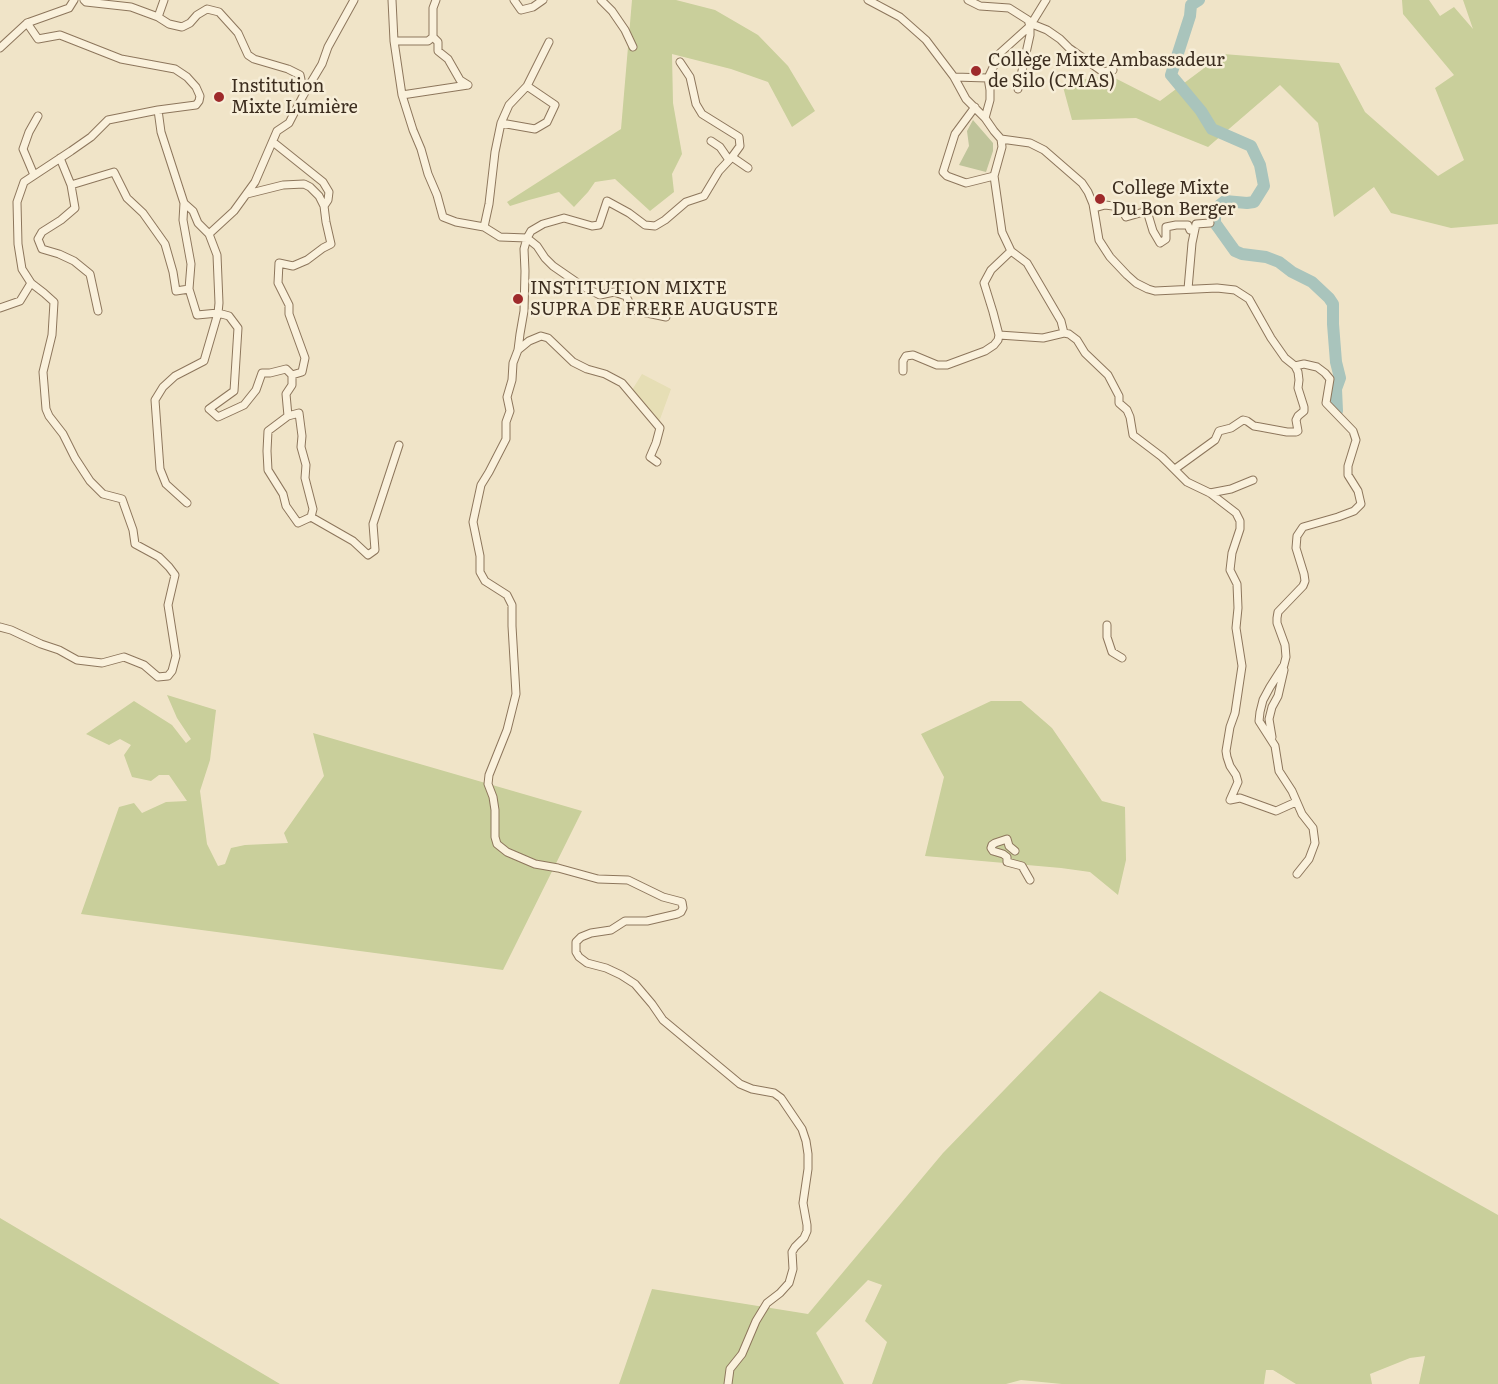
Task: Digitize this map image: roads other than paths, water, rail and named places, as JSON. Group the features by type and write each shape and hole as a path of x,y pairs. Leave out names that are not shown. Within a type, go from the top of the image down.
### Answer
{"street":[{"path":"0,48 27,22 69,8 74,0"},
{"path":"84,0 131,7 158,17 169,24 182,27 207,9 219,12 238,33 248,55 300,75 304,94"},
{"path":"158,17 164,0"},
{"path":"209,234 234,211 255,182 277,131 289,123 354,0"},
{"path":"392,0 394,41 402,95 443,217 484,227 500,237 527,238 537,246 553,266 582,286 600,295 614,292 626,296 633,310 666,317"},
{"path":"402,95 468,85 460,80 448,59 438,51 438,42 433,37 433,8 436,0"},
{"path":"514,0 521,10 533,7 543,0"},
{"path":"601,0 619,21 633,47"},
{"path":"868,0 900,17 926,40 954,76 966,99 986,118 1001,139 1002,147 993,176 1002,232 1011,251 1027,263 1061,321 1064,333"},
{"path":"968,0 980,6 1009,8 1028,20 1031,25 1047,30 1103,72 1113,70"},
{"path":"986,118 990,100 988,78 1000,53 1031,25 1046,0"},
{"path":"0,627 59,650 77,660 102,663 124,657 144,664 158,677 168,676 172,671 176,656 168,605 175,575 159,557 135,544 133,530 122,499 104,494 90,481 46,409 43,372 52,335 54,302 31,284 22,268 18,244 17,202 24,182 90,136 108,120 196,105 200,96 187,77 175,69 121,59 60,35 38,39 27,22"},
{"path":"1018,89 1031,25"},
{"path":"394,41 428,41 433,37"},
{"path":"484,227 501,123 509,105 527,86 549,42"},
{"path":"681,62 690,76 696,104 702,114 739,137 740,146 718,171 704,196 686,202 655,226 645,225 607,201 599,225 592,226 564,218 543,224 531,231 524,249 524,311 507,397 510,411 506,422 506,439 481,484 473,522 480,556 480,572 485,581 507,595 513,605 516,694 507,730 489,775 488,784 495,810 497,844 507,852 536,864 598,879 628,880 663,897 682,902 683,908 677,914 647,921 625,921 611,930 580,937 576,942 576,952 587,963 606,968 634,984 663,1020 740,1084 774,1093 781,1098 802,1129 806,1141 808,1169 803,1203 807,1231 792,1252 793,1269 789,1283 767,1303 756,1321 742,1354 730,1369 728,1384"},
{"path":"954,76 988,78"},
{"path":"501,123 535,129 547,122 555,105 527,86"},
{"path":"975,107 955,134 944,172 947,176 966,183 993,176"},
{"path":"158,110 161,132 184,203 183,220 191,264 189,289 197,315 218,313 229,316 238,328 234,391 209,409 218,417 244,405 256,390 262,373 286,369 292,375 292,385 286,393 288,416"},
{"path":"34,175 23,149 38,116"},
{"path":"1001,139 1030,143 1044,150 1082,183 1093,204 1099,240 1126,275 1148,290 1155,291 1217,288 1235,290 1249,299 1271,338 1295,366 1304,407 1304,411 1296,420 1298,431 1287,432 1254,426 1243,420 1235,426 1219,431 1215,440 1175,469"},
{"path":"711,141 730,158 748,168"},
{"path":"273,142 323,182 329,192 324,206"},
{"path":"60,158 71,185 75,208 62,220 42,232 38,239 42,249 74,261 90,274 98,311"},
{"path":"71,185 114,172 126,198 143,213 165,244 176,291 189,289"},
{"path":"247,194 283,185 304,184 319,196 324,206 331,244 307,260 293,266 279,263 278,283 289,305 289,314 305,358 302,372 292,375"},
{"path":"184,203 209,234 217,255 219,303 204,361 176,376 163,387 156,400 160,469 166,484 187,503"},
{"path":"1093,204 1098,207 1113,206 1122,210 1126,217 1147,211 1153,231 1160,243 1166,239 1166,227 1188,225 1190,230 1196,228"},
{"path":"1188,289 1190,258 1196,224 1210,223"},
{"path":"903,371 906,356 913,355 937,365 947,365 985,351 994,345 999,334 984,283 991,270 1011,251"},
{"path":"0,308 20,301 31,284"},
{"path":"999,334 1043,338 1064,333 1077,340 1085,352 1108,375 1119,396 1119,403 1127,410 1133,435 1175,469 1187,482 1210,493 1236,513 1240,521 1240,529 1232,554 1230,570 1237,584 1236,628 1242,666 1226,751 1238,782 1230,800 1240,798 1276,812 1296,802"},
{"path":"518,350 529,341 541,336 548,338 573,362 622,383 660,428 650,457 657,462"},
{"path":"1295,366 1304,364 1317,367 1330,379 1326,403 1353,431 1356,440 1348,465 1348,475 1358,491 1361,504 1354,511 1338,518 1303,527 1297,536 1296,548 1304,574 1304,586 1278,612 1277,618 1286,657 1278,696 1269,719 1279,771 1292,791 1302,814 1313,828 1315,843 1309,859 1297,874"},
{"path":"299,413 301,447 306,465 305,478 313,509 311,517 298,523 286,506 283,494 268,470 268,431 288,416 299,413"},
{"path":"311,517 353,541 368,555 375,550 373,524 399,445"},
{"path":"1210,493 1231,489 1252,480"},
{"path":"1107,626 1107,637 1112,652 1122,658"},
{"path":"1275,746 1259,721 1260,712 1270,687 1284,664"},
{"path":"1015,851 1009,846 1007,839 995,843 991,849 1004,854 1007,862 1022,866 1030,880"}],"waterway":[{"path":"1199,0 1191,5 1190,16 1171,75 1201,111 1212,129 1251,146 1260,165 1264,186 1254,202 1225,201 1215,214 1215,223 1235,251 1279,262 1292,272 1312,282 1333,304 1336,362 1340,378 1336,389 1337,411"}],"place":[{"name":"Collège Mixte Ambassadeur de Silo (CMAS)","path":"976,71"},
{"name":"Institution Mixte Lumière","path":"219,97"},
{"name":"College Mixte Du Bon Berger","path":"1100,199"},
{"name":"INSTITUTION MIXTE SUPRA DE FRERE AUGUSTE","path":"518,299"}]}
